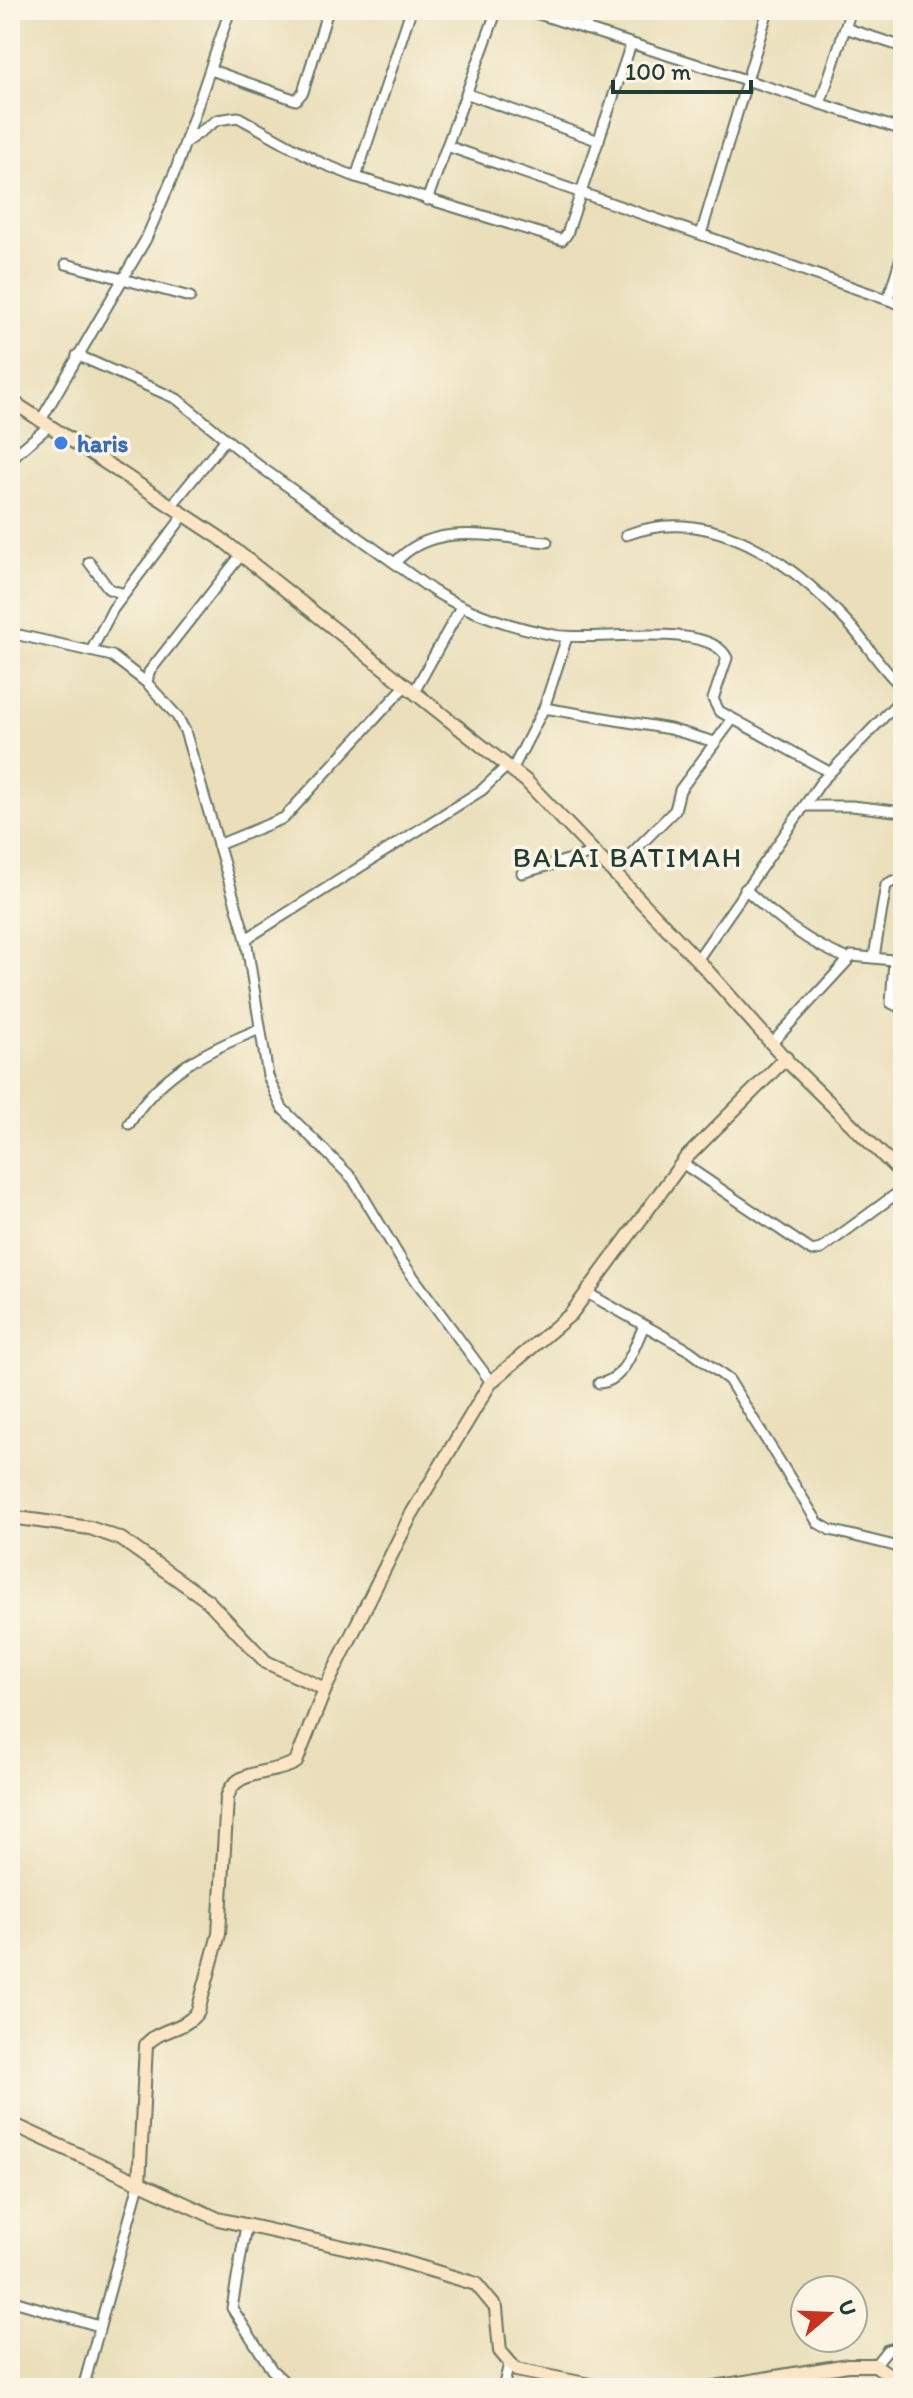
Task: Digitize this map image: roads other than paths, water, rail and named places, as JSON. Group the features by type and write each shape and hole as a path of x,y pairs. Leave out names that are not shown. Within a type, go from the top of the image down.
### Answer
{"street":[{"path":"10,465 16,454 45,423 77,355 146,239 186,142 230,10"},
{"path":"211,70 296,100 303,92 328,10"},
{"path":"356,177 411,10"},
{"path":"427,200 497,10"},
{"path":"526,10 903,130"},
{"path":"585,29 591,10"},
{"path":"701,234 768,10"},
{"path":"820,104 851,10"},
{"path":"845,28 903,47"},
{"path":"186,142 217,120 234,116 321,163 356,177 562,240 567,234 631,44"},
{"path":"468,94 599,141"},
{"path":"447,146 903,305"},
{"path":"888,299 903,251"},
{"path":"66,264 190,297"},
{"path":"77,355 169,394 225,440 461,607 567,637 653,634 712,642 724,652 727,661 714,703 732,720 829,772"},
{"path":"10,400 172,505 241,555 510,768 596,852 786,1058 903,1175"},
{"path":"172,505 225,440"},
{"path":"91,651 124,594 185,514"},
{"path":"626,535 646,527 700,530 733,536 763,550 796,572 846,620 884,671 903,688"},
{"path":"395,563 409,546 454,536 491,534 547,542"},
{"path":"147,683 149,672 241,555"},
{"path":"89,562 109,589 124,594"},
{"path":"218,845 284,818 410,688 461,607"},
{"path":"10,633 91,651 128,665 181,723 246,939 274,1096 353,1179 403,1263 491,1382"},
{"path":"246,939 482,790 510,768 544,708 567,637"},
{"path":"697,960 829,772 903,697"},
{"path":"544,708 670,729 715,742"},
{"path":"614,871 675,810 680,790 732,720"},
{"path":"805,806 852,806 903,812"},
{"path":"522,873 596,852"},
{"path":"874,957 886,885 893,881 903,883"},
{"path":"745,889 823,950 849,959"},
{"path":"772,1043 855,955 899,960 890,995 891,1003 903,1009"},
{"path":"129,1124 155,1088 184,1066 210,1049 260,1029"},
{"path":"83,2388 139,2184 146,2045 152,2038 185,2024 198,2011 219,1934 229,1791 241,1778 296,1762 325,1689 416,1504 491,1382 558,1327 589,1294 682,1163 786,1058"},
{"path":"682,1163 812,1251 821,1249 903,1189"},
{"path":"589,1294 703,1359 729,1380 818,1523 830,1530 903,1548"},
{"path":"599,1383 608,1383 618,1376 644,1326"},
{"path":"10,1517 90,1528 121,1539 208,1601 266,1662 325,1689"},
{"path":"10,2123 218,2219 384,2256 476,2284 496,2308 497,2340 509,2364 516,2370 605,2388"},
{"path":"246,2226 232,2308 272,2370 291,2388"},
{"path":"10,2300 99,2326"},
{"path":"875,2365 887,2350 903,2346"},
{"path":"503,2388 509,2364"},
{"path":"709,2388 848,2365 875,2365 903,2384"}],"place":[{"name":"haris","path":"61,443"}],"district":[{"name":"BALAI BATIMAH","path":"628,857"}]}
